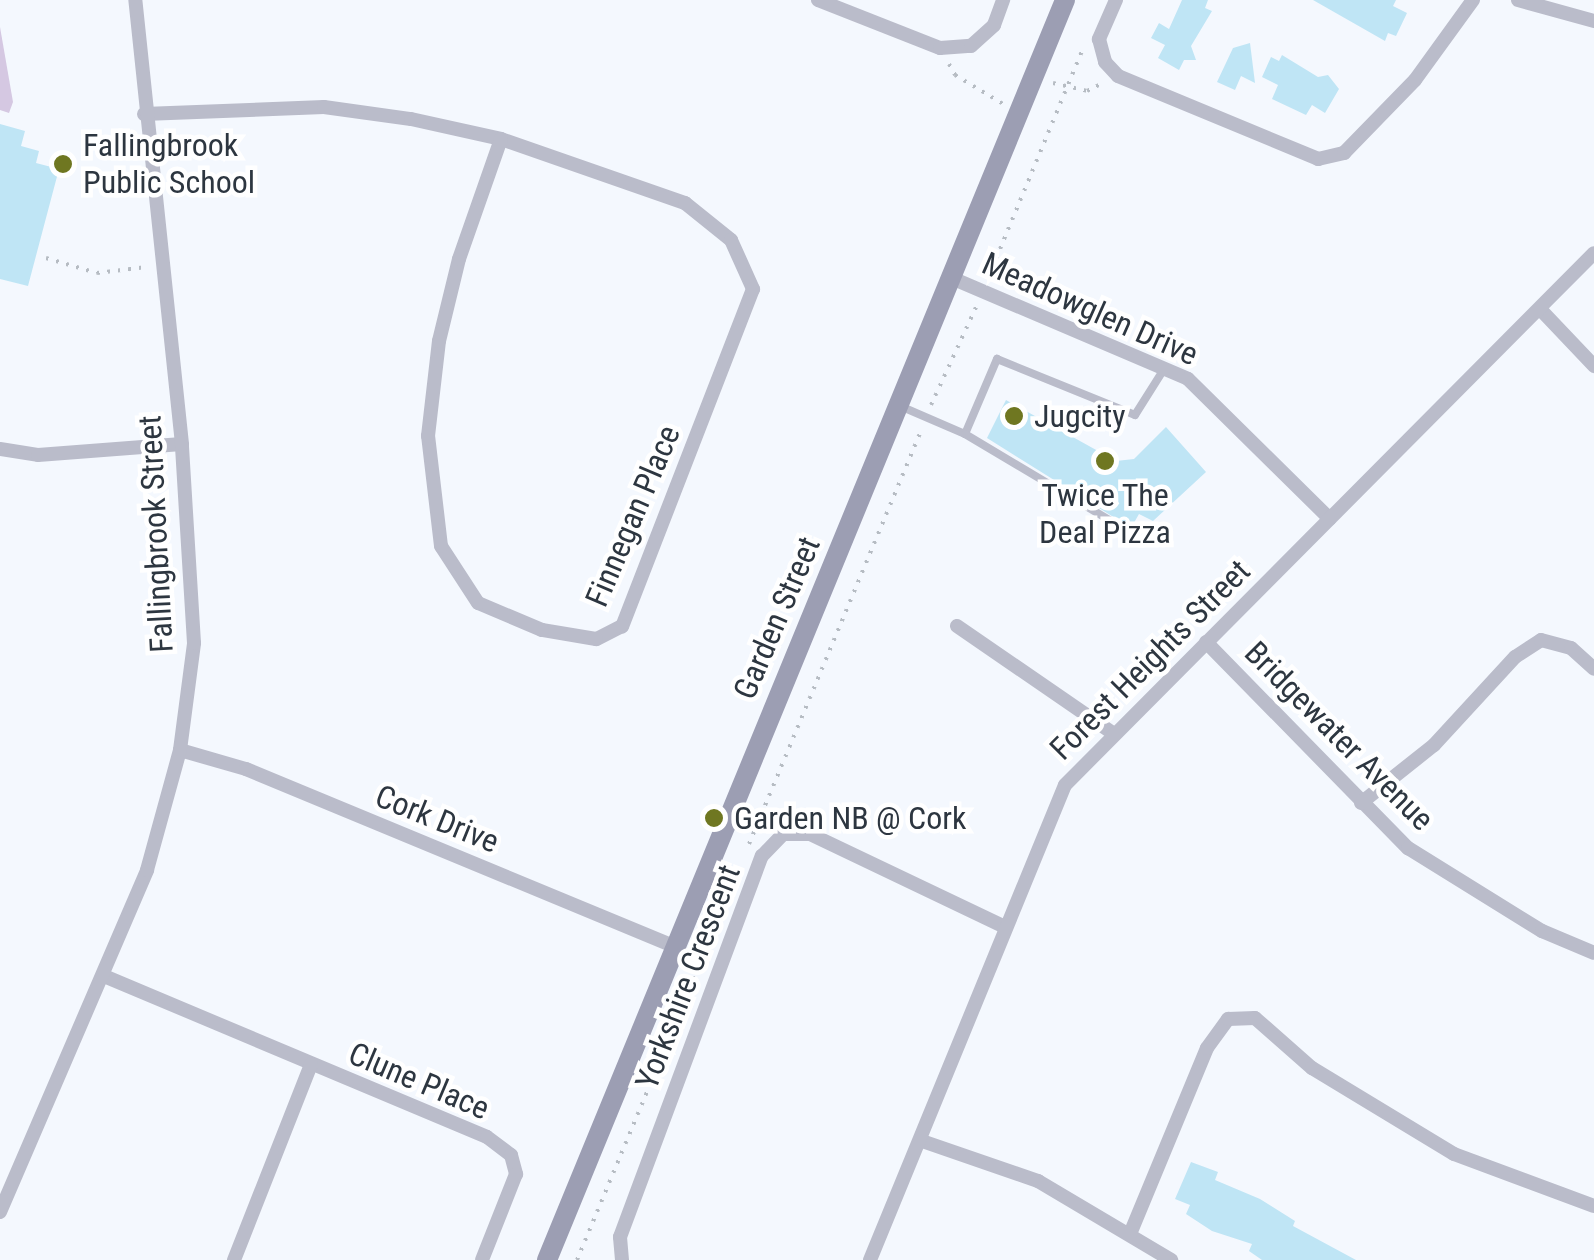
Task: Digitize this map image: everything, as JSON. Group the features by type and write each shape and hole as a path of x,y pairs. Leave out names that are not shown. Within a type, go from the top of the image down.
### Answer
{"street":[{"name":"Fallingbrook Street","path":"0,1212 147,870 180,750 194,644 182,444 144,114 135,0"},
{"path":"818,0 940,48 971,46 994,24 1003,0"},
{"name":"Garden Street","path":"546,1260 671,945 954,278 1065,0"},
{"path":"1116,0 1099,39 1105,62 1118,76 1318,160 1344,153 1368,129 1454,34 1473,0"},
{"path":"1518,0 1594,22"},
{"name":"Finnegan Place","path":"144,114 324,108 502,139 684,203 731,240 754,289 622,626 596,640 542,630 478,603 441,546 428,436 439,342 459,259 502,139"},
{"name":"Forest Heights Street","path":"870,1260 922,1141 1003,926 1065,785 1594,252"},
{"name":"Meadowglen Drive","path":"954,278 1188,379 1251,435 1330,519"},
{"path":"1540,309 1594,366"},
{"path":"0,448 38,455 182,444"},
{"path":"957,626 1114,734"},
{"path":"1361,804 1434,745 1516,657 1542,640 1571,648 1594,668"},
{"name":"Bridgewater Avenue","path":"1206,642 1408,848 1542,930 1594,952"},
{"name":"Cork Drive","path":"180,750 246,769 671,945"},
{"name":"Yorkshire Crescent","path":"622,1260 620,1237 762,856 783,834 810,834 1003,926"},
{"name":"Clune Place","path":"104,976 487,1137 511,1155 516,1174 482,1260"},
{"path":"1130,1234 1207,1048 1228,1020 1255,1018 1312,1068 1454,1154 1594,1206"},
{"name":"Clune Place","path":"234,1260 311,1065"},
{"path":"922,1141 1038,1182 1171,1260"}],"lane":[{"path":"964,434 997,359 1135,415 1164,369"},
{"path":"900,406 964,434 1121,526"}],"path":[{"path":"747,850 1088,34"},
{"path":"940,48 955,75 1018,112"},
{"path":"1032,78 1087,91 1118,76"},
{"path":"46,258 98,273 161,265"},
{"path":"578,1260 732,887"}],"shaded area":[{"path":"0,27 13,102 9,113 0,110"}],"building":[{"path":"1182,0 1208,0 1205,8 1212,11 1191,46 1196,60 1184,60 1179,70 1158,58 1165,45 1151,38 1159,23 1169,29"},
{"path":"1313,0 1396,0 1393,6 1407,13 1396,36 1388,33 1385,41"},
{"path":"1250,43 1255,83 1241,76 1235,90 1217,82 1233,48"},
{"path":"1282,55 1318,77 1328,75 1339,89 1325,113 1312,105 1306,115 1272,99 1278,85 1262,77 1271,57 1279,61"},
{"path":"0,124 25,131 21,146 39,151 36,163 59,169 28,286 0,279"},
{"path":"1006,400 1116,461 1134,459 1166,427 1206,472 1153,521 1139,514 1131,528 987,438"},
{"path":"1191,1162 1218,1172 1215,1180 1260,1199 1295,1221 1293,1226 1356,1260 1262,1260 1249,1251 1252,1244 1212,1231 1186,1214 1190,1205 1175,1199"}],"place":[{"name":"Fallingbrook Public School","path":"63,164"},
{"name":"Jugcity","path":"1014,416"},
{"name":"Twice The Deal Pizza","path":"1105,461"},
{"name":"Garden NB @ Cork","path":"714,818"}]}
